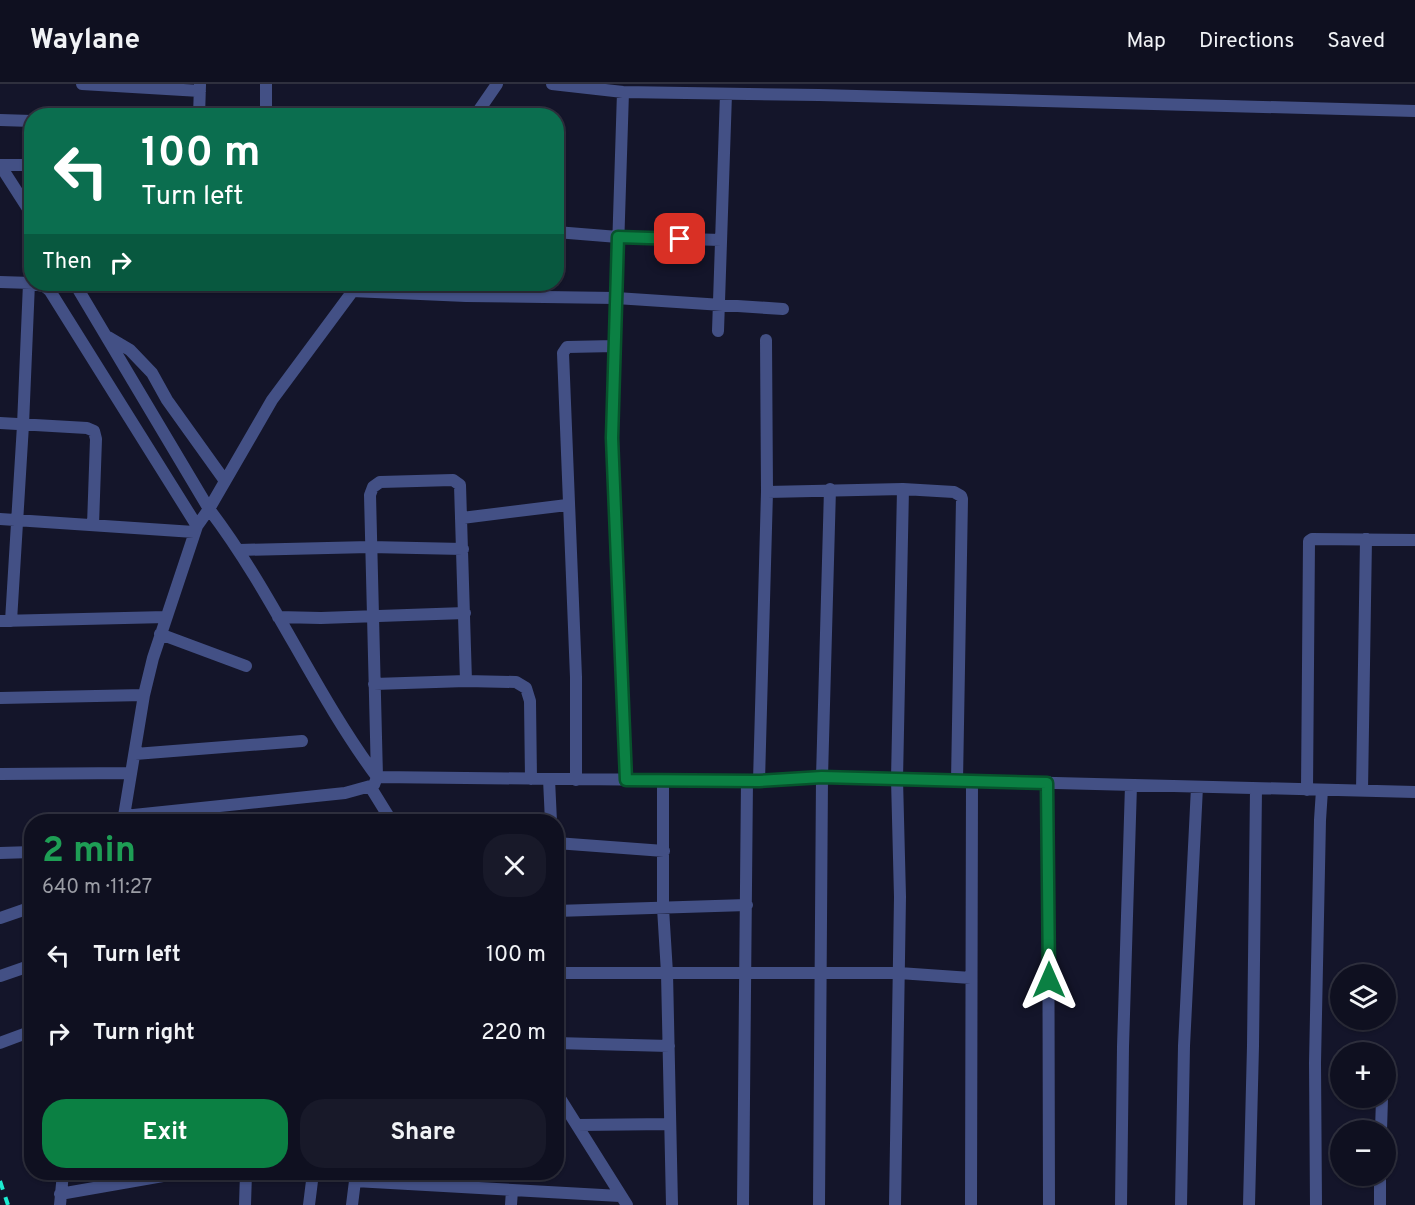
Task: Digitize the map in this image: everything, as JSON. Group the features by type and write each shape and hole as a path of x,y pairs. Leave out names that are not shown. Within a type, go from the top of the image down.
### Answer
{"street":[{"path":"82,84 200,87 199,108"},
{"path":"266,108 267,84"},
{"path":"481,108 497,84"},
{"path":"552,84 623,92 673,89 726,94 814,90 1415,111"},
{"path":"623,92 612,438 626,780"},
{"path":"718,331 726,94"},
{"path":"0,120 24,121"},
{"path":"0,165 24,165"},
{"path":"0,165 24,202"},
{"path":"564,233 618,237 721,240"},
{"path":"0,282 24,283"},
{"path":"31,291 18,520 5,621 166,617"},
{"path":"50,291 201,520 239,550 343,727 389,814"},
{"path":"79,291 107,337 201,520"},
{"path":"124,814 144,695 160,634 201,520 272,400 352,291"},
{"path":"404,291 466,296 616,298 783,309"},
{"path":"107,337 130,350 152,373 168,400 225,481"},
{"path":"743,1205 747,905 767,492 766,340"},
{"path":"576,780 576,677 567,505 563,351 570,346 615,346"},
{"path":"0,423 87,428 94,431 96,439 93,525"},
{"path":"374,782 374,615 370,495 376,484 457,481 461,489 466,681"},
{"path":"819,1205 822,777 830,489"},
{"path":"767,492 903,489 954,492 961,496 957,781"},
{"path":"896,1205 900,897 897,779 903,489"},
{"path":"462,518 567,505"},
{"path":"0,519 93,525 201,520"},
{"path":"1362,791 1366,538"},
{"path":"1307,789 1309,543 1312,539 1415,540"},
{"path":"239,550 370,547 463,549"},
{"path":"278,617 321,618 465,613"},
{"path":"160,634 246,666"},
{"path":"374,684 516,682 526,688 530,702 531,779"},
{"path":"0,698 144,695"},
{"path":"135,754 302,741"},
{"path":"0,774 131,773"},
{"path":"166,814 345,793 374,782 531,779 753,781 822,777 1415,792"},
{"path":"549,779 550,814"},
{"path":"663,780 663,908 667,973 672,1205"},
{"path":"971,1205 972,781"},
{"path":"1047,783 1049,1205"},
{"path":"1121,1205 1131,785"},
{"path":"1181,1205 1184,1056 1197,787"},
{"path":"1249,1205 1256,789"},
{"path":"1316,1205 1315,1063 1322,790"},
{"path":"564,844 664,851"},
{"path":"0,853 24,852"},
{"path":"564,911 747,905"},
{"path":"0,918 24,910"},
{"path":"0,976 24,968"},
{"path":"564,973 899,974 971,978"},
{"path":"0,1043 24,1034"},
{"path":"564,1043 669,1046"},
{"path":"564,1109 577,1125 624,1201"},
{"path":"577,1125 670,1124"},
{"path":"62,1180 60,1199 138,1180"},
{"path":"245,1205 246,1180"},
{"path":"309,1205 312,1180"},
{"path":"352,1205 355,1180"},
{"path":"391,1180 624,1201"},
{"path":"1380,1186 1380,1205"},
{"path":"511,1205 512,1190"}],"railway":[{"path":"0,1181 8,1205"}],"route":[{"path":"680,239 618,237 612,438 626,780 759,781 822,777 1047,783 1049,980"}]}
